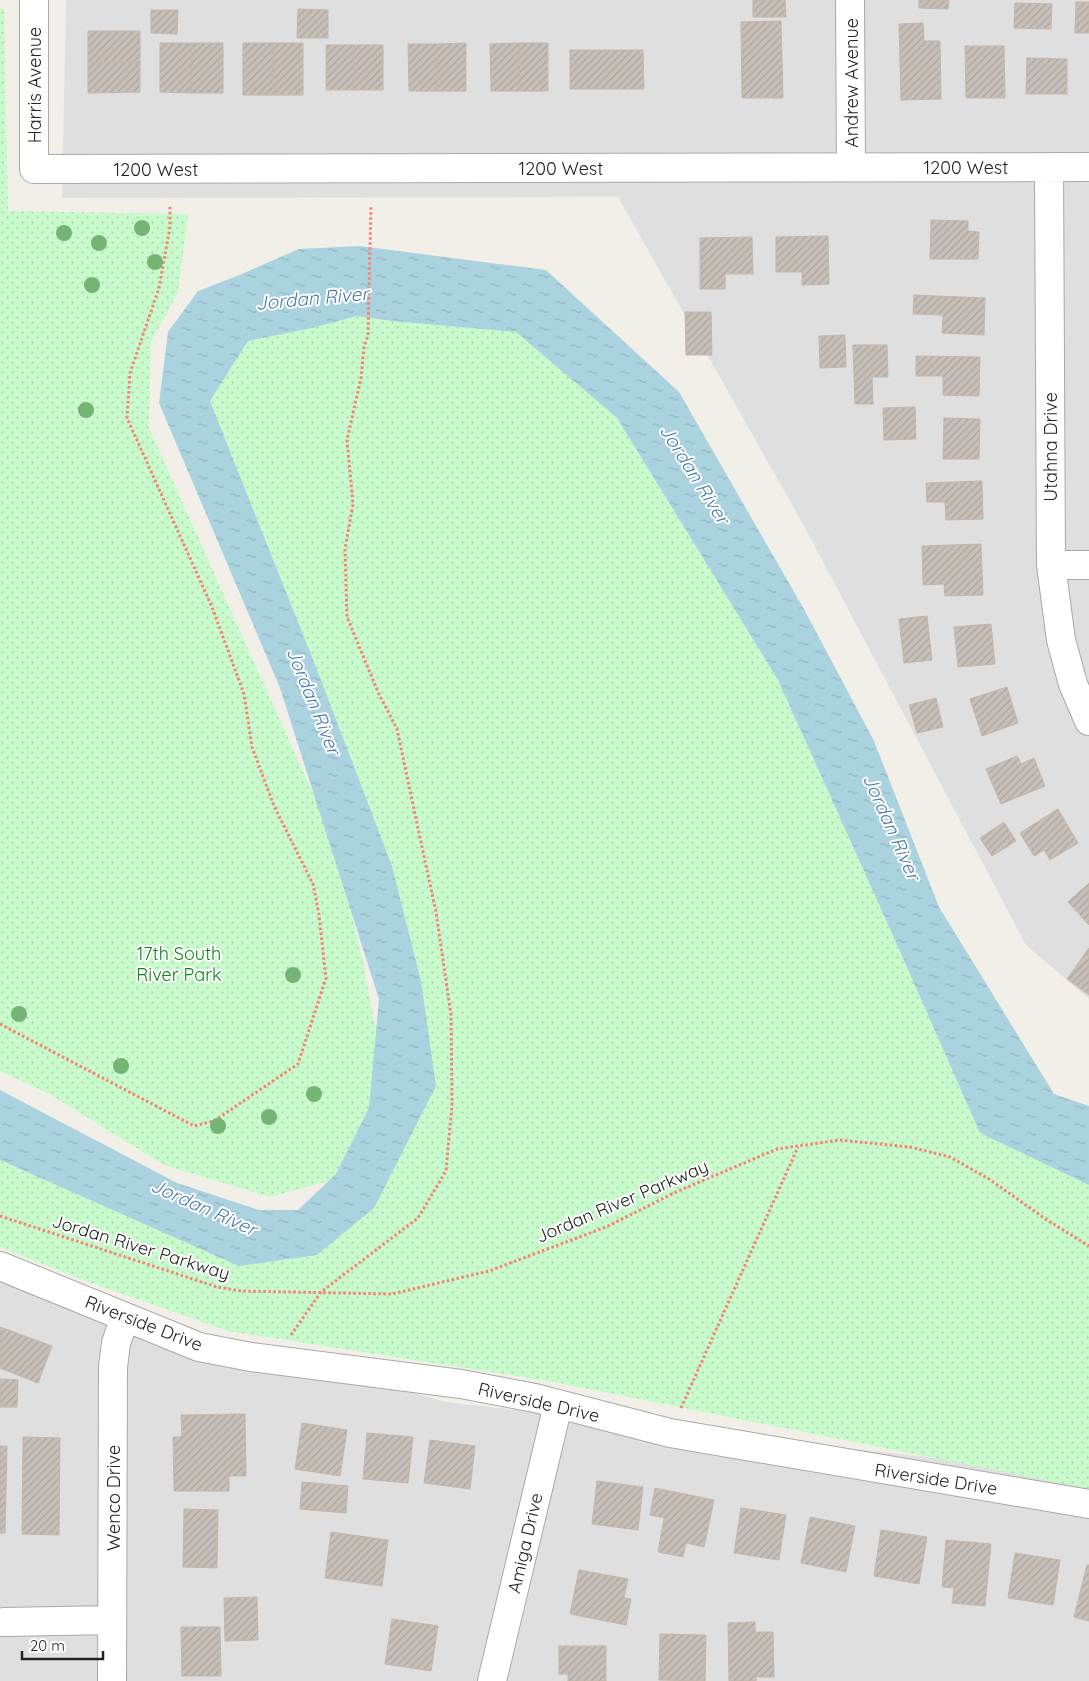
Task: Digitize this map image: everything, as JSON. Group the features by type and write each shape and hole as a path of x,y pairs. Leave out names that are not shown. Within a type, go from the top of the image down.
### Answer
{"street":[{"name":"Harris Avenue","path":"34,0 34,169"},
{"name":"Andrew Avenue","path":"850,0 851,166"},
{"name":"Utahna Drive","path":"1049,167 1051,565 1061,640 1073,684 1089,721"},
{"name":"1200 West","path":"34,169 1089,167"},
{"path":"1051,565 1089,565"},
{"name":"Riverside Drive","path":"0,1266 199,1347 251,1357 461,1384 534,1398 670,1433 1089,1504"},
{"name":"Wenco Drive","path":"112,1681 113,1367 116,1342 125,1317"},
{"name":"Amiga Drive","path":"492,1681 558,1405"},
{"path":"4,1622 112,1620"}],"path":[{"path":"0,1024 194,1126 214,1121 298,1064 326,978 319,915 312,884 274,806 252,746 244,694 212,607 127,418 130,373 159,288 170,227 170,205"},
{"path":"284,1361 290,1337 321,1292 418,1218 446,1171 452,1105 451,1015 436,912 396,729 378,692 348,617 345,549 353,504 348,440 361,378 364,347 368,335 371,205"},
{"name":"Jordan River Parkway","path":"0,1216 217,1287 241,1291 392,1294 489,1271 606,1227 676,1192 777,1149 840,1140 910,1147 950,1157 989,1179 1089,1246"},
{"path":"670,1433 799,1146"}],"shaded area":[{"path":"66,0 1089,0 1089,999 1026,945 804,526 618,197 62,198"},
{"path":"0,1275 446,1402 1089,1476 1089,1681 0,1681"}],"green space":[{"name":"17th South River Park","path":"0,9 4,9 8,211 188,214 178,292 151,342 149,428 332,836 362,958 385,1076 362,1150 332,1180 270,1197 164,1165 51,1095 0,1071"},
{"path":"357,316 516,332 617,418 778,680 980,1133 1089,1185 1089,1489 554,1382 228,1331 86,1281 0,1247 0,1160 239,1265 317,1255 421,981 392,866 316,667 210,401 248,341 312,328"}],"water":[{"name":"Jordan River","path":"359,246 546,270 679,392 805,611 874,741 939,907 1054,1094 1089,1106 1089,1185 980,1133 778,680 617,418 516,332 357,316 312,328 248,341 210,401 316,667 392,866 421,981 436,1086 374,1208 317,1255 239,1266 0,1160 0,1090 177,1183 259,1210 298,1210 336,1174 369,1108 379,999 280,688 159,403 168,332 198,291 299,249"}],"building":[{"path":"753,0 785,0 786,17 753,17"},
{"path":"919,0 949,0 948,9 919,8"},
{"path":"1076,2 1089,2 1089,33 1075,33"},
{"path":"1015,3 1052,4 1051,29 1014,28"},
{"path":"298,9 328,10 328,38 297,38"},
{"path":"151,10 178,10 177,34 151,33"},
{"path":"781,21 783,98 742,98 741,22"},
{"path":"923,23 924,41 940,41 941,99 901,100 899,24"},
{"path":"88,31 140,31 140,62 88,62"},
{"path":"160,43 192,43 191,93 160,92"},
{"path":"192,43 223,43 223,93 191,93"},
{"path":"243,43 273,43 273,95 243,95"},
{"path":"273,43 303,43 303,95 273,95"},
{"path":"466,43 466,91 437,91 437,44"},
{"path":"519,43 520,91 491,91 490,44"},
{"path":"519,43 548,43 548,91 520,91"},
{"path":"408,44 437,44 437,91 409,91"},
{"path":"326,45 354,45 354,90 326,90"},
{"path":"354,45 383,45 383,90 354,90"},
{"path":"965,46 1004,46 1005,98 966,98"},
{"path":"570,50 643,50 644,89 570,89"},
{"path":"1027,58 1067,59 1067,94 1026,94"},
{"path":"88,62 140,62 140,92 88,93"},
{"path":"931,220 968,221 968,231 979,232 978,259 930,259"},
{"path":"828,236 829,284 802,285 802,272 776,272 776,237"},
{"path":"752,237 753,274 725,274 725,289 700,289 700,238"},
{"path":"914,295 985,298 984,335 942,333 943,315 913,314"},
{"path":"685,312 711,312 712,355 686,355"},
{"path":"845,335 846,367 820,368 819,336"},
{"path":"853,345 887,345 888,377 872,377 873,404 855,404"},
{"path":"916,356 980,357 979,396 943,395 943,376 916,376"},
{"path":"915,407 916,439 884,440 883,408"},
{"path":"944,418 980,419 979,459 943,459"},
{"path":"982,481 983,519 946,520 945,502 927,502 926,483"},
{"path":"981,544 983,595 945,596 944,584 923,585 922,546"},
{"path":"927,616 932,660 904,663 899,619"},
{"path":"991,624 995,664 958,667 954,627"},
{"path":"1007,687 1018,723 982,736 970,699"},
{"path":"936,698 943,727 917,733 909,705"},
{"path":"1017,756 1021,764 1034,758 1045,786 1001,804 986,769"},
{"path":"1058,809 1078,843 1050,860 1044,850 1034,856 1020,833"},
{"path":"1004,822 1016,841 992,856 980,838"},
{"path":"1089,883 1089,925 1068,902"},
{"path":"1089,948 1089,995 1067,979"},
{"path":"0,1327 52,1346 38,1383 0,1368"},
{"path":"0,1379 18,1380 17,1407 0,1407"},
{"path":"245,1414 246,1476 229,1476 229,1491 174,1491 173,1437 182,1437 181,1415"},
{"path":"302,1423 347,1430 340,1476 295,1469"},
{"path":"367,1433 413,1437 408,1483 363,1479"},
{"path":"23,1437 60,1438 59,1535 22,1534"},
{"path":"430,1440 475,1446 470,1489 424,1483"},
{"path":"0,1446 7,1446 5,1533 0,1533"},
{"path":"597,1481 643,1487 638,1530 592,1524"},
{"path":"302,1482 348,1486 346,1513 300,1509"},
{"path":"655,1488 714,1500 704,1547 686,1543 683,1557 658,1552 664,1518 650,1515"},
{"path":"741,1508 786,1515 779,1560 734,1553"},
{"path":"184,1509 218,1510 217,1568 183,1567"},
{"path":"810,1517 855,1526 846,1572 801,1563"},
{"path":"881,1530 927,1537 919,1584 874,1576"},
{"path":"331,1532 388,1540 382,1586 325,1578"},
{"path":"946,1540 991,1544 985,1606 952,1603 954,1588 942,1587"},
{"path":"1015,1553 1060,1560 1053,1605 1008,1598"},
{"path":"1087,1565 1089,1565 1089,1621 1074,1617"},
{"path":"579,1570 628,1579 624,1598 631,1599 626,1625 570,1614"},
{"path":"257,1597 258,1640 225,1641 224,1598"},
{"path":"392,1619 438,1626 431,1671 385,1664"},
{"path":"755,1622 755,1632 773,1632 774,1677 756,1677 756,1681 729,1681 728,1623"},
{"path":"181,1627 220,1627 221,1676 182,1676"},
{"path":"660,1634 706,1635 705,1681 659,1680"},
{"path":"559,1646 606,1646 606,1681 568,1681 568,1674 559,1674"}]}
